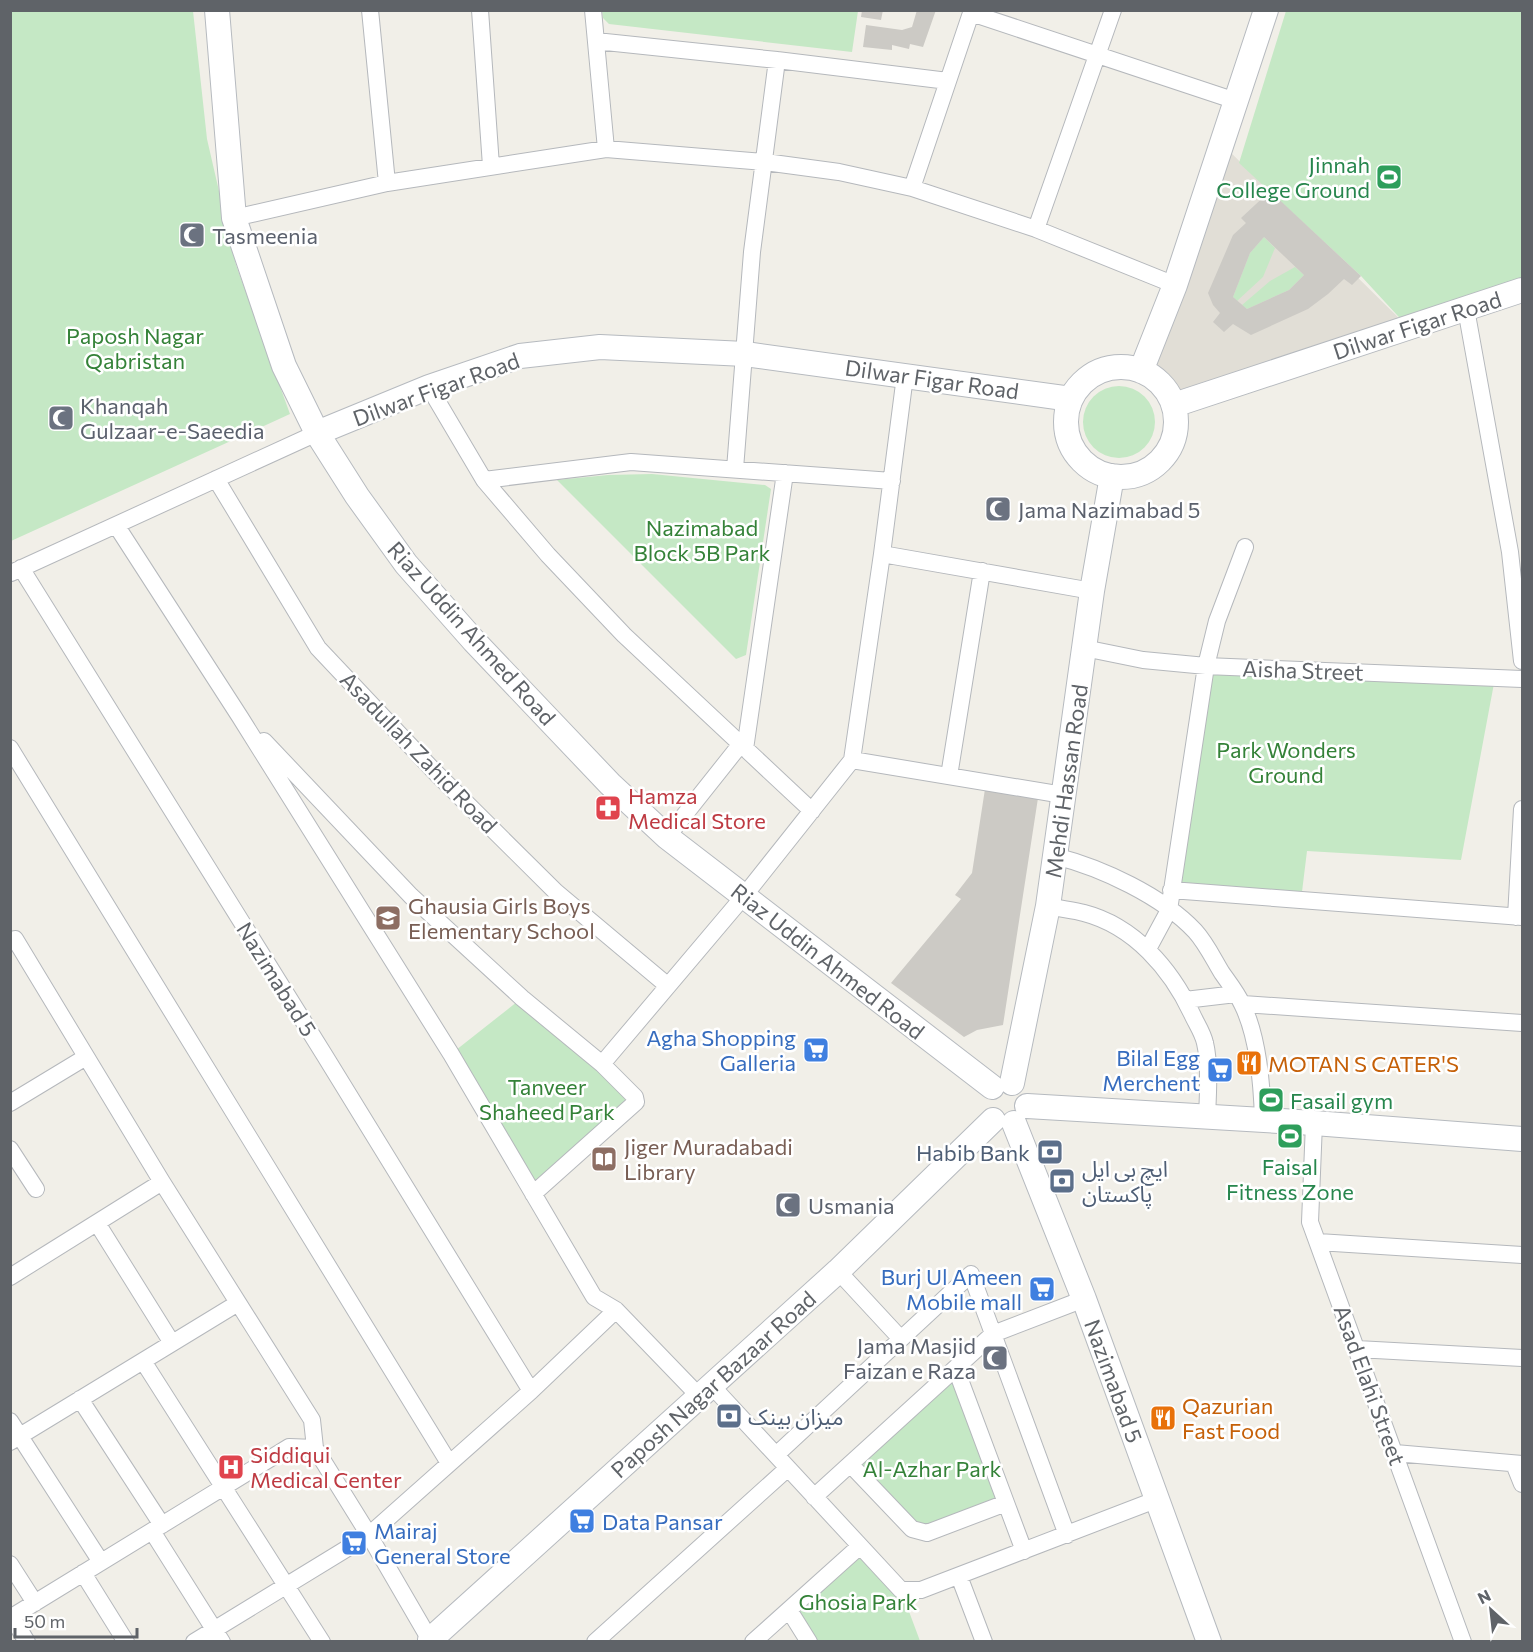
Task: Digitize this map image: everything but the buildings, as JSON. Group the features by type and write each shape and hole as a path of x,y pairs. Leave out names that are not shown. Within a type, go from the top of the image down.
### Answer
{"street":[{"name":"Riaz Uddin Ahmed Road","path":"217,10 234,218 284,366 317,433 357,496 406,564 474,641 610,784 667,837 744,896 1002,1085 1024,1092 1011,1116"},
{"path":"370,10 387,183"},
{"path":"480,10 491,166"},
{"path":"593,10 606,150"},
{"path":"1036,229 1113,10"},
{"path":"1141,371 1175,285 1266,10"},
{"path":"912,188 971,12 1236,101"},
{"path":"596,41 948,81"},
{"path":"735,470 752,252 777,60"},
{"path":"234,218 387,183 606,150 765,162 839,171 912,188 1036,229 1175,285"},
{"name":"Dilwar Figar Road","path":"1174,405 1522,290"},
{"path":"1466,309 1510,552 1522,662"},
{"name":"Dilwar Figar Road","path":"16,571 317,433 429,387 520,356 600,347 745,354 1071,399"},
{"path":"1122,367 1141,371 1164,388 1174,405 1176,427 1171,446 1162,459 1146,471 1128,477 1112,476 1094,470 1079,458 1066,430 1067,411 1071,399 1091,376 1108,369 1122,367"},
{"path":"602,1064 744,896 852,760 905,376"},
{"path":"429,387 484,480 548,555 624,635 812,811"},
{"path":"484,480 631,462 892,481"},
{"path":"667,837 743,747 785,473"},
{"name":"Mehdi Hassan Road","path":"1011,1116 986,1110 985,1104 988,1092 1002,1085 1048,906 1092,591 1112,476"},
{"name":"Asadullah Zahid Road","path":"216,479 318,648 435,772 556,892 668,986"},
{"path":"116,525 240,717 451,1054 594,1297 616,1310 782,1461 901,1590 921,1590 1158,1499"},
{"path":"1148,949 1169,910 1206,666 1217,621 1245,547"},
{"path":"882,554 1092,591"},
{"name":"Nazimabad 5","path":"16,571 319,1046 531,1391"},
{"path":"949,776 982,571"},
{"name":"Aisha Street","path":"1084,648 1143,660 1206,666 1522,679"},
{"path":"240,717 411,896 522,998 602,1064 635,1097 636,1102 533,1194"},
{"path":"10,748 449,1463"},
{"path":"852,760 1063,795"},
{"path":"1171,890 1519,917 1522,809"},
{"path":"1056,856 1084,864 1120,880 1169,910 1195,931 1239,999 1253,1039 1261,1078 1263,1120"},
{"path":"1048,906 1086,913 1110,923 1148,949 1165,969 1185,1000 1205,1043 1207,1116"},
{"path":"10,940 15,939 162,1182 312,1420 315,1448 369,1534 430,1641"},
{"path":"1185,1000 1239,999 1522,1023"},
{"path":"10,1103 86,1057"},
{"path":"1011,1116 1207,1116 1522,1139"},
{"name":"Nazimabad 5","path":"1011,1116 1084,1299 1209,1641"},
{"name":"Paposh Nagar Bazaar Road","path":"430,1641 705,1390 1011,1116"},
{"name":"Asad Elahi Street","path":"1314,1123 1310,1222 1463,1641"},
{"path":"10,1149 36,1189"},
{"path":"10,1277 162,1182"},
{"path":"97,1223 172,1343"},
{"path":"1318,1242 1522,1255"},
{"path":"838,1271 901,1339"},
{"path":"596,1641 782,1461 901,1339 971,1274 1067,1535"},
{"path":"814,1497 993,1334 1084,1299"},
{"path":"15,1439 238,1303"},
{"path":"194,1641 218,1635 286,1585 369,1534 531,1391 616,1310"},
{"path":"1357,1350 1522,1358"},
{"path":"143,1361 322,1641"},
{"path":"956,1369 1024,1551"},
{"path":"80,1399 218,1635"},
{"path":"10,1422 15,1439 101,1562"},
{"path":"27,1641 11,1618 289,1447 315,1448"},
{"path":"1395,1453 1518,1464 1522,1484"},
{"path":"850,1464 912,1529 927,1533 1006,1503"},
{"path":"753,1641 860,1546"},
{"path":"10,1564 35,1603"},
{"path":"83,1573 126,1641"},
{"path":"959,1576 984,1641"},
{"path":"789,1610 809,1641"}],"shaded area":[{"path":"1222,144 1409,328 1174,405 1164,388 1141,371"}],"green space":[{"path":"602,10 858,11 852,52 609,24 603,18"},
{"name":"Paposh Nagar Qabristan","path":"10,11 193,11 207,139 236,265 290,414 11,541"},
{"name":"Jinnah College Ground","path":"1286,11 1522,11 1522,290 1409,328 1361,276 1239,163"},
{"path":"1264,237 1275,248 1263,277 1237,301 1233,297 1250,253"},
{"path":"1295,267 1304,275 1289,290 1247,309 1242,305 1270,281"},
{"path":"1119,386 1139,392 1149,402 1155,422 1149,442 1139,452 1119,458 1099,452 1089,442 1083,422 1089,402 1099,392"},
{"name":"Nazimabad Block 5B Park","path":"652,474 765,485 771,489 746,655 736,659 557,480"},
{"name":"Park Wonders Ground","path":"1206,666 1495,678 1461,860 1307,851 1301,900 1171,890"},
{"name":"Tanveer Shaheed Park","path":"522,998 636,1102 533,1194 451,1054"},
{"name":"Al-Azhar Park","path":"956,1369 1006,1503 927,1533 850,1464"},
{"name":"Ghosia Park","path":"860,1546 901,1590 920,1641 809,1641 789,1610"}],"place":[{"name":"Jinnah College Ground","path":"1389,177"},
{"name":"Tasmeenia","path":"192,235"},
{"name":"Khanqah Gulzaar-e-Saeedia","path":"61,418"},
{"name":"Jama Nazimabad 5","path":"998,509"},
{"name":"Hamza Medical Store","path":"608,808"},
{"name":"Ghausia Girls Boys Elementary School","path":"388,918"},
{"name":"Agha Shopping Galleria","path":"816,1050"},
{"name":"MOTAN S CATER'S","path":"1249,1063"},
{"name":"Bilal Egg Merchent","path":"1220,1070"},
{"name":"Fasail gym","path":"1271,1100"},
{"name":"Faisal Fitness Zone","path":"1290,1136"},
{"name":"Habib Bank","path":"1050,1152"},
{"name":"Jiger Muradabadi Library","path":"604,1159"},
{"name":"ایچ بی ایل پاکستان","path":"1062,1181"},
{"name":"Usmania","path":"788,1205"},
{"name":"Burj Ul Ameen Mobile mall","path":"1042,1289"},
{"name":"Jama Masjid Faizan e Raza","path":"995,1358"},
{"name":"میزان بینک","path":"729,1416"},
{"name":"Qazurian Fast Food","path":"1163,1418"},
{"name":"Siddiqui Medical Center","path":"231,1467"},
{"name":"Data Pansar","path":"582,1521"},
{"name":"Mairaj General Store","path":"354,1543"}]}
